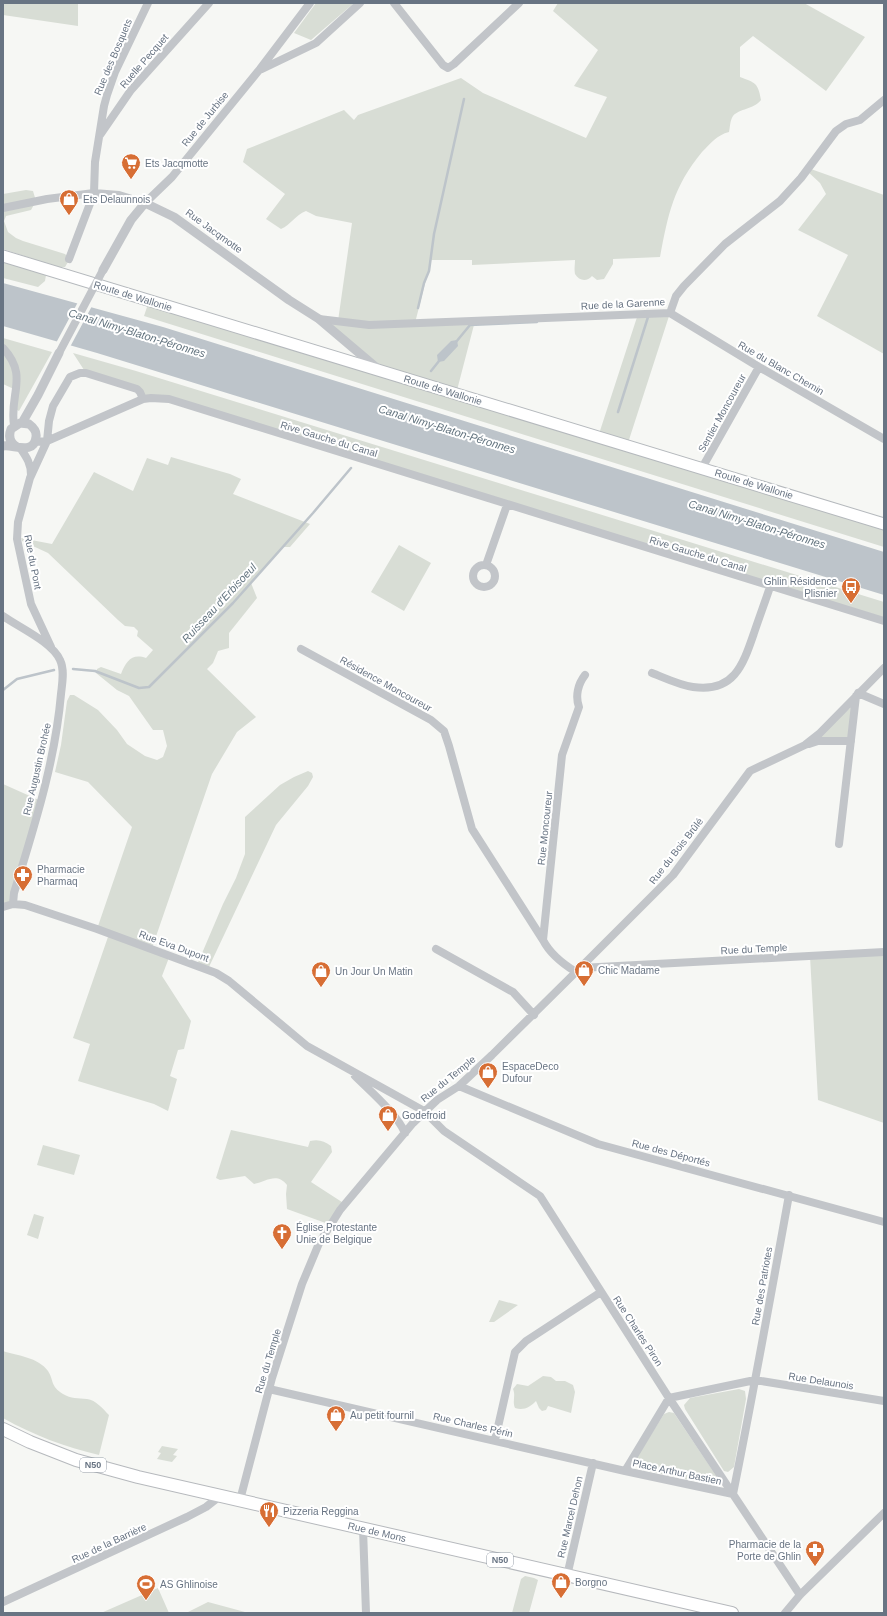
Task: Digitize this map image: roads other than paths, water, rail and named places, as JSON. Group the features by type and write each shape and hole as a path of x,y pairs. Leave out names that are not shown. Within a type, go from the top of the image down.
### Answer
{"main road":[{"name":"Route de Wallonie","path":"3,256 884,524"},
{"name":"Rue de Mons","path":"3,1429 30,1442 76,1460 138,1477 732,1613"}],"street":[{"name":"Rue des Bosquets","path":"69,259 94,193 95,162 98,137 109,89 148,3"},
{"name":"Ruelle Pecquet","path":"98,137 131,90 209,3"},
{"name":"Rue de Jurbise","path":"38,395 103,270 131,220 145,203 172,176 259,70 310,3"},
{"path":"259,70 316,43 360,3"},
{"path":"394,3 443,65 448,68 519,3"},
{"name":"Rue de la Garenne","path":"319,319 368,325 670,313 676,296 684,286 725,244 780,201 801,178 836,131 846,124 860,120 884,100"},
{"name":"Rue Jacqmotte","path":"3,208 47,199 94,193 119,195 145,203 174,217 289,300 319,319 380,371"},
{"name":"Rue du Blanc Chemin","path":"670,313 759,367 884,439"},
{"path":"3,348 10,355 17,373 13,408 16,427"},
{"name":"Sentier Moncoureur","path":"702,468 759,367"},
{"path":"30,478 47,441 49,422 53,406 70,377 75,374 86,373 137,389 143,400"},
{"path":"30,478 30,466 28,459 10,440 16,427 38,395"},
{"path":"3,446 19,448 30,447 35,442 36,432 33,424 38,395"},
{"name":"Rive Gauche du Canal","path":"35,442 47,441 143,400 152,398 169,400 884,621"},
{"path":"3,440 16,427 29,424 36,432"},
{"name":"Rue du Pont","path":"30,478 18,522 17,539 32,604 51,647"},
{"path":"486,565 507,505"},
{"path":"652,672 684,686 693,688 710,688 727,682 741,668 770,587"},
{"name":"Rue Augustin Brohée","path":"3,616 51,647 60,660 62,669 56,739 41,801 14,893 13,904"},
{"name":"Résidence Moncoureur","path":"301,649 431,720 444,731 472,829 543,940"},
{"path":"805,745 819,734 884,668"},
{"name":"Rue Moncoureur","path":"543,940 562,755 579,707 576,700 585,675"},
{"path":"857,694 884,704"},
{"path":"839,844 857,694"},
{"path":"805,745 818,741 851,741"},
{"name":"Rue du Bois Brûlé","path":"578,970 664,884 750,771 805,745"},
{"path":"3,907 13,904"},
{"name":"Rue Eva Dupont","path":"13,904 25,905 69,919 216,973 229,981 307,1046 349,1069"},
{"path":"543,940 548,948 563,964 578,970"},
{"path":"436,948 512,992 534,1015"},
{"name":"Rue du Temple","path":"240,1500 270,1388 302,1284 320,1241 340,1210 424,1111 437,1100 459,1086 534,1015 578,970 884,952"},
{"path":"349,1069 394,1116 402,1126 405,1133"},
{"name":"Rue Charles Piron","path":"349,1069 424,1111 444,1131 540,1196 670,1398 800,1595"},
{"name":"Rue des Déportés","path":"459,1086 598,1144 884,1222"},
{"name":"Rue des Patriotes","path":"755,1380 789,1196"},
{"path":"495,1440 515,1352 526,1341 601,1292"},
{"path":"670,1398 755,1380"},
{"name":"Rue Delaunois","path":"755,1380 884,1401"},
{"name":"Place Arthur Bastien","path":"670,1398 625,1471 733,1494 755,1380"},
{"name":"Rue Charles Périn","path":"270,1388 625,1471"},
{"name":"Rue Marcel Dehon","path":"566,1576 593,1463"},
{"name":"Rue de la Barrière","path":"3,1602 187,1517 206,1507 220,1496"},
{"path":"785,1613 800,1595 884,1513"},
{"path":"363,1529 366,1613"},
{"path":"790,1613 800,1595"}],"water":[{"name":"Canal Nimy-Blaton-Péronnes","path":"3,283 163,327 884,552 884,595 97,353 3,326"},
{"path":"457,340 458,346 444,361 438,362 437,355 451,341"}],"waterway":[{"path":"418,308 424,283 429,271 434,234 464,99"},
{"path":"618,412 648,317"},
{"name":"Ruisseau d'Erbisoeul","path":"456,342 470,325 537,322"},
{"name":"Ruisseau d'Erbisoeul","path":"431,371 439,361"},
{"name":"Ruisseau d'Erbisoeul","path":"73,669 95,671 139,688 149,687 233,603 351,468"},
{"name":"Ruisseau d'Erbisoeul","path":"3,690 17,679 54,670"}],"place":[{"name":"Ets Jacqmotte","path":"131,180"},
{"name":"Ets Delaunnois","path":"69,216"},
{"name":"Ghlin Résidence Plisnier","path":"851,604"},
{"name":"Pharmacie Pharmaq","path":"23,892"},
{"name":"Chic Madame","path":"584,987"},
{"name":"Un Jour Un Matin","path":"321,988"},
{"name":"EspaceDeco Dufour","path":"488,1089"},
{"name":"Godefroid","path":"388,1132"},
{"name":"Église Protestante Unie de Belgique","path":"282,1250"},
{"name":"Au petit fournil","path":"336,1432"},
{"name":"Pizzeria Reggina","path":"269,1528"},
{"name":"Pharmacie de la Porte de Ghlin","path":"815,1567"},
{"name":"Borgno","path":"561,1599"},
{"name":"AS Ghlinoise","path":"146,1601"}]}
